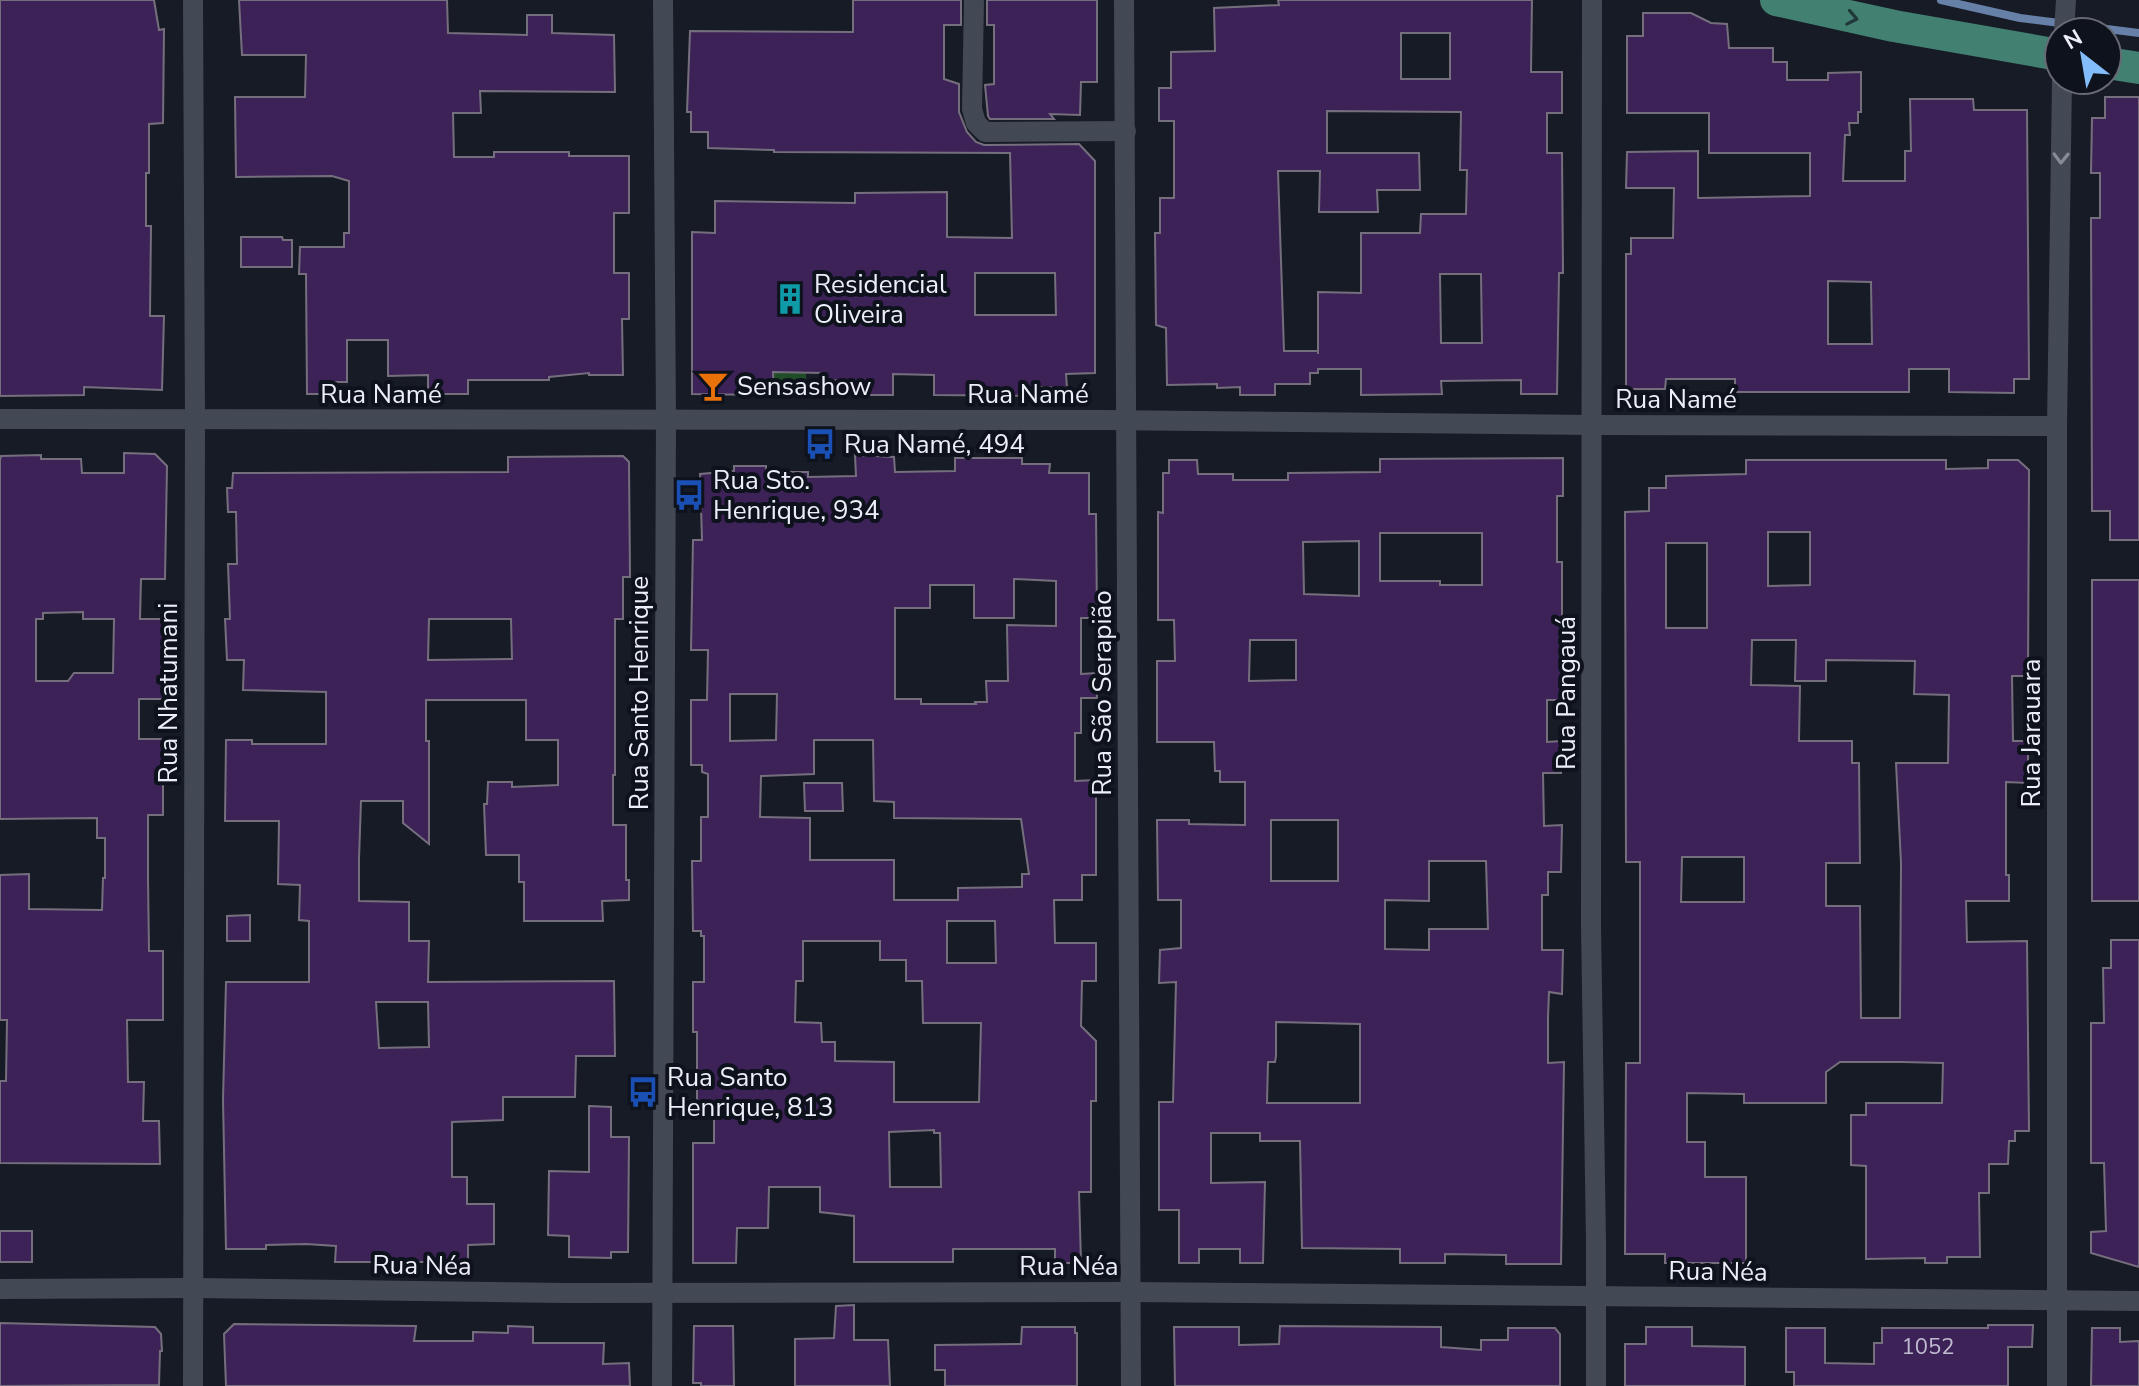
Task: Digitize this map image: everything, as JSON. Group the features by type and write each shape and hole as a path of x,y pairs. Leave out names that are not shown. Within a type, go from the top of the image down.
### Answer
{"main road":[{"path":"1776,0 1894,26 2043,52"}],"street":[{"name":"Rua Nhatumani","path":"193,0 193,1386"},
{"name":"Rua Santo Henrique","path":"662,1386 666,420 663,0"},
{"path":"974,0 972,109 976,123 985,132 1126,131"},
{"name":"Rua São Serapião","path":"1124,0 1131,1386"},
{"name":"Rua Pangauá","path":"1592,0 1591,926 1596,1386"},
{"name":"Rua Jarauara","path":"2057,1386 2057,426 2062,96"},
{"name":"Rua Namé","path":"0,419 2057,426"},
{"name":"Rua Néa","path":"0,1289 1131,1292 2139,1301"}],"green space":[{"path":"773,372 806,373 807,395 774,395"}],"building":[{"path":"0,0 154,0 159,30 164,29 163,123 149,124 146,226 151,226 150,316 164,316 162,390 84,387 84,395 0,396"},
{"path":"239,0 447,0 448,33 527,35 527,15 552,15 552,33 614,35 615,92 480,91 481,113 453,113 454,157 494,157 494,152 629,156 629,213 614,213 614,273 629,273 629,319 622,319 623,375 589,373 549,377 549,380 468,380 468,394 428,394 428,375 388,376 388,340 347,340 347,382 327,382 327,394 307,394 306,274 299,274 300,247 344,247 344,233 349,233 349,181 332,176 236,177 235,97 305,97 306,55 242,55"},
{"path":"853,0 961,0 961,25 944,25 944,79 959,84 959,112 967,132 976,142 984,145 1079,144 1095,161 1095,373 1066,374 1067,388 1037,387 1037,396 934,395 934,375 893,374 893,395 853,395 853,381 823,380 823,373 773,372 774,395 692,394 692,232 715,233 715,201 855,203 855,193 947,192 947,237 1012,238 1010,153 774,152 708,148 708,132 691,132 691,112 687,112 690,31 853,32","holes":["975,273 1055,273 1056,315 975,315"]},
{"path":"987,0 1097,0 1097,82 1081,82 1080,115 1050,114 1054,119 990,119 985,85 994,84 994,25 987,25"},
{"path":"1278,0 1532,0 1531,72 1562,72 1562,113 1547,113 1547,153 1562,153 1563,273 1559,273 1557,394 1521,394 1521,380 1441,381 1442,394 1361,395 1361,369 1318,369 1318,373 1310,373 1310,384 1275,384 1275,395 1240,395 1240,387 1217,388 1217,384 1167,385 1166,328 1156,325 1155,233 1160,233 1160,198 1174,198 1174,121 1159,121 1159,88 1171,88 1171,52 1215,51 1214,8 1279,5","holes":["1401,33 1450,33 1450,79 1401,79","1327,111 1461,112 1460,170 1467,170 1466,214 1421,214 1420,233 1361,233 1361,293 1318,292 1318,351 1284,351 1278,171 1320,171 1319,212 1378,212 1377,190 1420,190 1419,153 1327,153","1440,274 1481,274 1482,343 1441,343"]},
{"path":"1643,13 1691,13 1711,23 1727,24 1729,48 1773,48 1773,62 1787,62 1787,80 1828,80 1828,73 1861,72 1861,112 1858,112 1858,123 1849,123 1850,135 1845,135 1843,181 1905,181 1905,151 1911,151 1910,99 1973,99 1974,110 2027,110 2029,379 2014,379 2014,393 1949,392 1949,369 1909,369 1909,392 1735,392 1735,379 1666,379 1665,389 1626,389 1626,254 1631,254 1631,238 1673,238 1674,188 1626,188 1627,152 1698,151 1698,198 1810,196 1810,153 1709,153 1709,113 1627,113 1627,36 1643,36","holes":["1828,281 1871,282 1872,344 1828,344"]},
{"path":"2105,97 2139,97 2139,540 2110,540 2110,511 2092,511 2091,218 2100,218 2100,173 2091,173 2092,118 2105,118"},
{"path":"241,237 282,237 283,240 292,240 292,267 241,267"},
{"path":"124,453 155,454 167,466 165,579 141,579 140,619 166,619 165,699 139,699 139,739 163,739 163,815 148,815 148,878 149,951 163,951 163,1020 127,1020 128,1082 144,1082 143,1121 159,1121 160,1164 0,1163 0,1081 6,1081 7,1020 0,1020 0,875 29,874 29,909 102,910 105,838 97,838 97,818 0,819 0,460 1,456 41,455 41,459 81,459 82,473 124,473","holes":["83,612 83,619 114,619 113,673 74,673 68,681 36,681 36,619 43,619 43,613"]},
{"path":"855,455 894,457 895,472 955,471 955,458 1022,458 1022,464 1050,464 1049,473 1089,473 1089,514 1096,514 1097,618 1081,618 1081,674 1096,673 1097,698 1081,698 1081,733 1075,733 1075,781 1096,780 1096,875 1082,875 1082,900 1054,900 1055,943 1096,943 1096,981 1082,981 1081,1026 1096,1041 1096,1101 1091,1101 1091,1192 1079,1192 1081,1263 1055,1263 1055,1249 953,1249 953,1262 854,1262 854,1216 820,1212 820,1187 769,1187 768,1228 737,1228 736,1263 693,1263 693,1143 714,1143 714,1102 697,1102 697,1032 693,1032 693,982 704,982 704,936 701,936 701,931 693,931 692,861 701,861 701,817 708,817 708,774 702,772 702,765 691,765 691,700 707,700 708,650 691,650 693,540 702,540 700,474 734,471 734,466 766,466 766,472 808,472 808,477 856,476","holes":["1014,579 1056,581 1056,626 1007,625 1008,681 986,681 987,702 921,704 921,699 895,699 895,608 930,608 930,585 974,585 974,618 1014,618","730,694 777,694 776,740 730,741","814,740 873,740 874,801 894,802 894,818 1021,819 1029,874 1022,874 1022,887 958,888 958,900 894,900 894,860 810,860 810,818 760,817 761,776 814,774","947,921 995,921 996,963 947,963","803,941 880,941 880,960 906,960 906,981 922,981 923,1023 981,1023 979,1102 894,1102 894,1062 835,1061 835,1042 822,1042 821,1023 795,1022 796,981 803,981","934,1130 934,1133 940,1133 941,1187 890,1187 889,1132"]},
{"path":"623,456 629,462 630,577 623,577 623,619 615,619 613,825 626,825 629,900 602,901 603,921 524,921 524,882 519,882 519,855 486,855 484,804 487,804 488,782 512,782 512,787 558,785 558,740 526,740 526,700 426,700 429,844 403,823 403,801 361,801 359,901 409,902 409,941 429,941 428,982 614,981 615,1056 576,1056 575,1097 503,1097 503,1120 452,1122 452,1177 467,1177 467,1204 494,1204 494,1244 468,1245 468,1262 335,1262 336,1246 306,1244 266,1245 266,1249 226,1249 223,1100 226,982 309,982 309,921 299,920 300,885 278,884 279,821 225,821 226,740 252,740 252,744 326,744 326,692 243,690 244,660 227,660 225,619 230,619 228,564 237,564 236,512 228,512 227,488 232,488 233,473 508,472 508,457","holes":["429,619 511,619 512,659 428,660","376,1002 428,1002 429,1047 379,1048"]},
{"path":"1563,458 1563,496 1557,496 1557,562 1562,562 1562,700 1547,700 1547,742 1561,741 1561,773 1543,773 1544,826 1562,825 1561,872 1548,872 1548,895 1542,895 1542,950 1563,950 1562,994 1549,992 1548,1017 1548,1063 1564,1062 1561,1264 1506,1264 1506,1255 1445,1254 1445,1263 1400,1263 1400,1249 1302,1248 1300,1141 1260,1141 1260,1133 1211,1133 1211,1183 1265,1182 1263,1263 1240,1263 1240,1249 1199,1249 1199,1263 1179,1263 1179,1210 1159,1210 1159,1102 1173,1102 1176,982 1159,983 1160,950 1181,948 1181,900 1158,900 1157,820 1245,825 1245,782 1220,782 1220,771 1215,771 1214,742 1157,742 1157,661 1175,661 1174,620 1158,620 1158,512 1163,513 1163,473 1169,473 1169,460 1197,460 1198,474 1233,474 1233,480 1288,480 1288,473 1380,472 1380,459","holes":["1380,533 1482,533 1482,585 1380,581","1359,541 1359,596 1304,594 1303,542","1250,640 1296,640 1296,680 1249,681","1271,820 1338,820 1338,881 1271,881","1429,861 1486,861 1488,929 1429,929 1429,950 1385,949 1385,900 1429,901","1276,1022 1360,1024 1360,1103 1267,1103 1268,1062 1275,1062"]},
{"path":"1746,460 1946,460 1946,469 1988,468 1988,460 2018,460 2029,470 2028,676 2012,676 2013,741 2028,741 2028,783 2006,782 2009,901 1966,901 1967,942 2027,941 2029,1131 2015,1131 2015,1141 2009,1141 2008,1164 1989,1164 1989,1193 1979,1193 1980,1257 1947,1257 1947,1263 1925,1263 1925,1258 1866,1259 1866,1166 1851,1165 1851,1115 1866,1115 1866,1103 1942,1103 1943,1063 1902,1062 1840,1062 1826,1072 1826,1103 1744,1103 1744,1094 1687,1093 1687,1142 1705,1142 1705,1177 1746,1177 1746,1263 1665,1263 1665,1254 1625,1254 1626,1063 1640,1063 1640,862 1626,862 1625,512 1649,511 1649,488 1666,488 1666,476 1746,474","holes":["1768,532 1810,532 1810,585 1768,586","1666,543 1707,543 1707,628 1666,628","1752,640 1796,640 1795,681 1826,681 1826,660 1915,661 1914,694 1949,695 1948,763 1896,763 1901,863 1900,1018 1861,1018 1860,906 1826,906 1826,863 1860,863 1859,763 1852,763 1852,741 1799,741 1800,686 1751,685","1682,857 1744,857 1744,902 1681,902"]},
{"path":"2092,580 2139,580 2139,901 2092,901"},
{"path":"804,783 842,783 843,811 805,811"},
{"path":"250,915 250,941 227,941 227,916"},
{"path":"2111,940 2139,940 2139,1267 2091,1253 2091,1232 2106,1231 2104,1163 2091,1163 2091,1023 2104,1023 2103,968 2111,968"},
{"path":"589,1106 611,1107 611,1137 629,1137 628,1252 611,1252 611,1258 569,1257 569,1236 548,1235 549,1171 589,1172"},
{"path":"0,1231 32,1231 32,1262 0,1262"},
{"path":"854,1305 854,1340 888,1340 890,1386 795,1386 795,1339 834,1338 836,1306"},
{"path":"0,1323 155,1327 161,1334 159,1385 0,1386"},
{"path":"234,1324 416,1326 414,1341 473,1341 473,1332 508,1333 508,1326 533,1327 533,1343 604,1343 603,1364 629,1363 630,1386 226,1386 224,1334"},
{"path":"1988,1325 2033,1325 2032,1347 2008,1347 2008,1386 1794,1386 1794,1372 1786,1372 1786,1328 1825,1328 1825,1363 1874,1364 1874,1343 1882,1343 1882,1328 1988,1328"},
{"path":"694,1326 733,1326 734,1386 701,1386 701,1383 693,1383"},
{"path":"1280,1326 1441,1327 1441,1347 1481,1350 1481,1340 1508,1340 1508,1328 1555,1328 1560,1334 1560,1386 1175,1386 1174,1327 1239,1327 1239,1345 1279,1344"},
{"path":"1022,1327 1075,1327 1077,1386 945,1386 945,1370 935,1370 935,1345 1021,1344"},
{"path":"1646,1327 1692,1327 1692,1346 1745,1347 1745,1386 1625,1386 1625,1344 1646,1344"},
{"path":"2092,1328 2120,1328 2120,1342 2139,1341 2139,1386 2091,1386"}],"waterway":[{"path":"1941,0 2020,18 2139,33"}],"place":[{"name":"Residencial Oliveira","path":"790,299"},
{"name":"Sensashow","path":"713,386"},
{"name":"Rua Namé, 494","path":"820,444"},
{"name":"Rua Sto. Henrique, 934","path":"689,495"},
{"name":"Rua Santo Henrique, 813","path":"643,1092"}]}
